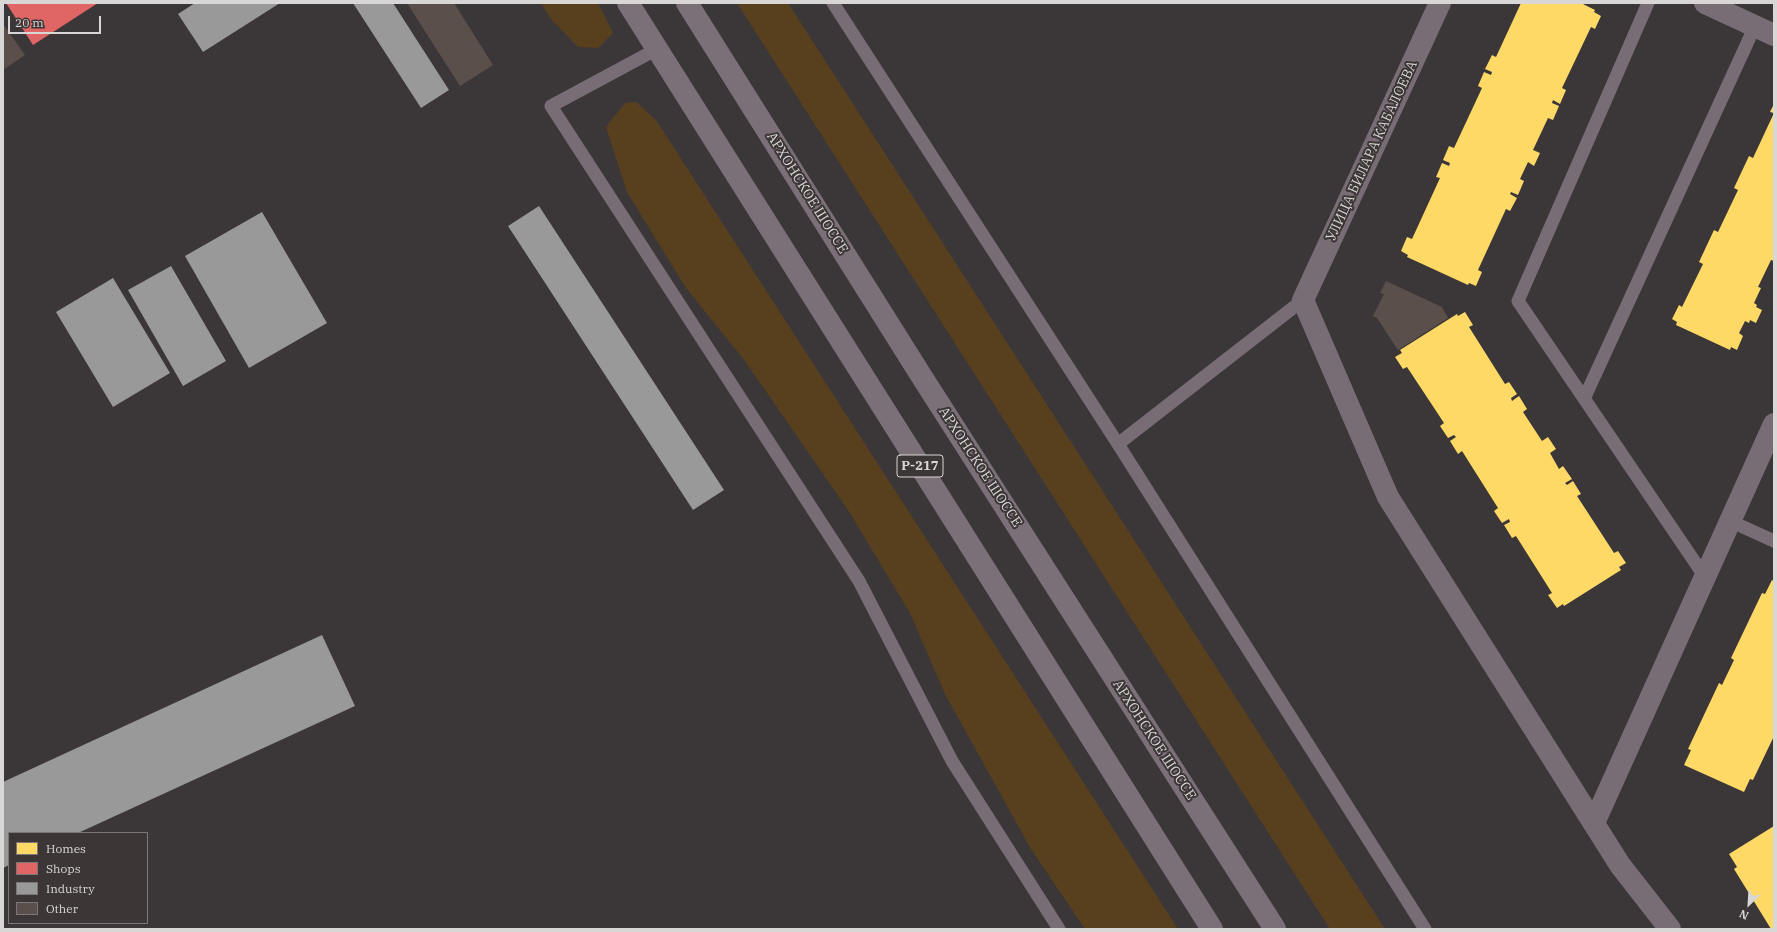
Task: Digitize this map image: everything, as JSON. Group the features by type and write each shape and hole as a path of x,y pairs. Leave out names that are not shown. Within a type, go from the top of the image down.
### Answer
{"highway":[{"name":"Р-217","path":"628,3 1212,929"},
{"name":"АРХОНСКОЕ ШОССЕ","path":"688,3 922,377 1275,929"}],"street":[{"name":"УЛИЦА БИЛАРА КАБАЛОЕВА","path":"1304,300 1440,3"},
{"path":"1705,3 1774,36"},
{"path":"1304,300 1388,497 1620,865 1670,929"},
{"path":"1594,823 1774,424"}],"lane":[{"path":"833,3 1118,444 1425,929"},
{"path":"1648,3 1518,301 1705,577"},
{"path":"1584,399 1755,26"},
{"path":"657,48 551,106 859,581 952,761 1059,929"},
{"path":"1118,444 1304,300"},
{"path":"1730,521 1774,541"}],"shaded area":[{"path":"541,3 598,3 613,33 598,48 578,47 551,19"},
{"path":"737,3 788,3 1385,929 1330,929"},
{"path":"636,102 656,120 1178,929 1085,929 1031,849 945,694 910,613 848,510 745,361 686,288 627,192 606,127 625,103"}],"building: Homes":[{"path":"1521,3 1581,3 1595,10 1594,12 1601,16 1595,29 1591,27 1562,88 1566,90 1560,104 1553,100 1552,103 1559,106 1553,120 1548,118 1533,150 1540,153 1534,166 1528,162 1520,179 1524,181 1518,195 1511,192 1510,194 1517,198 1510,211 1506,209 1478,270 1482,272 1476,286 1469,283 1468,285 1407,257 1408,255 1401,251 1407,237 1412,239 1440,178 1436,177 1442,163 1449,166 1450,163 1443,160 1449,146 1454,148 1482,88 1478,86 1484,72 1491,75 1492,72 1485,69 1492,55 1496,57"},
{"path":"1774,104 1774,113 1770,112"},
{"path":"1774,113 1774,261 1771,260 1758,287 1761,288 1754,303 1757,305 1756,307 1762,310 1756,323 1750,320 1749,323 1745,321 1739,333 1743,336 1737,350 1731,347 1730,350 1676,325 1677,322 1672,319 1679,305 1682,307 1703,264 1699,262 1714,230 1718,232 1738,190 1734,188 1749,156 1753,158"},
{"path":"1465,312 1473,325 1469,327 1505,384 1509,382 1517,394 1511,398 1512,401 1519,396 1527,409 1523,412 1542,441 1548,437 1556,449 1550,453 1559,469 1563,466 1572,479 1565,483 1567,485 1573,481 1581,494 1577,496 1614,553 1618,551 1626,563 1619,567 1621,570 1564,606 1563,604 1557,608 1548,595 1552,593 1516,536 1512,538 1504,525 1510,522 1509,519 1502,523 1494,511 1498,508 1462,451 1458,454 1450,441 1456,437 1454,435 1448,438 1440,426 1444,423 1407,367 1403,369 1395,357 1402,353 1400,350 1457,314 1458,316"},
{"path":"1772,580 1774,581 1774,736 1753,780 1750,779 1744,792 1684,765 1691,750 1688,749 1719,683 1722,685 1734,660 1731,658 1762,593 1765,594"},
{"path":"1774,826 1774,929 1771,929 1734,869 1737,867 1729,854"}],"building: Shops":[{"path":"6,3 98,3 33,45"}],"building: Industry":[{"path":"195,3 280,3 203,52 178,14"},
{"path":"353,3 393,3 449,90 421,108"},
{"path":"539,206 724,490 693,510 508,226"},
{"path":"262,212 327,323 249,368 185,256"},
{"path":"171,266 226,361 183,386 128,290"},
{"path":"113,278 170,373 113,407 56,312"},
{"path":"322,635 355,706 80,832 8,832 8,866 3,868 3,782"}],"building: Other":[{"path":"407,3 454,3 493,65 460,86"},
{"path":"3,24 25,55 3,70"},
{"path":"1386,281 1442,307 1448,318 1398,350 1377,318 1373,316 1384,294 1380,293"}]}
